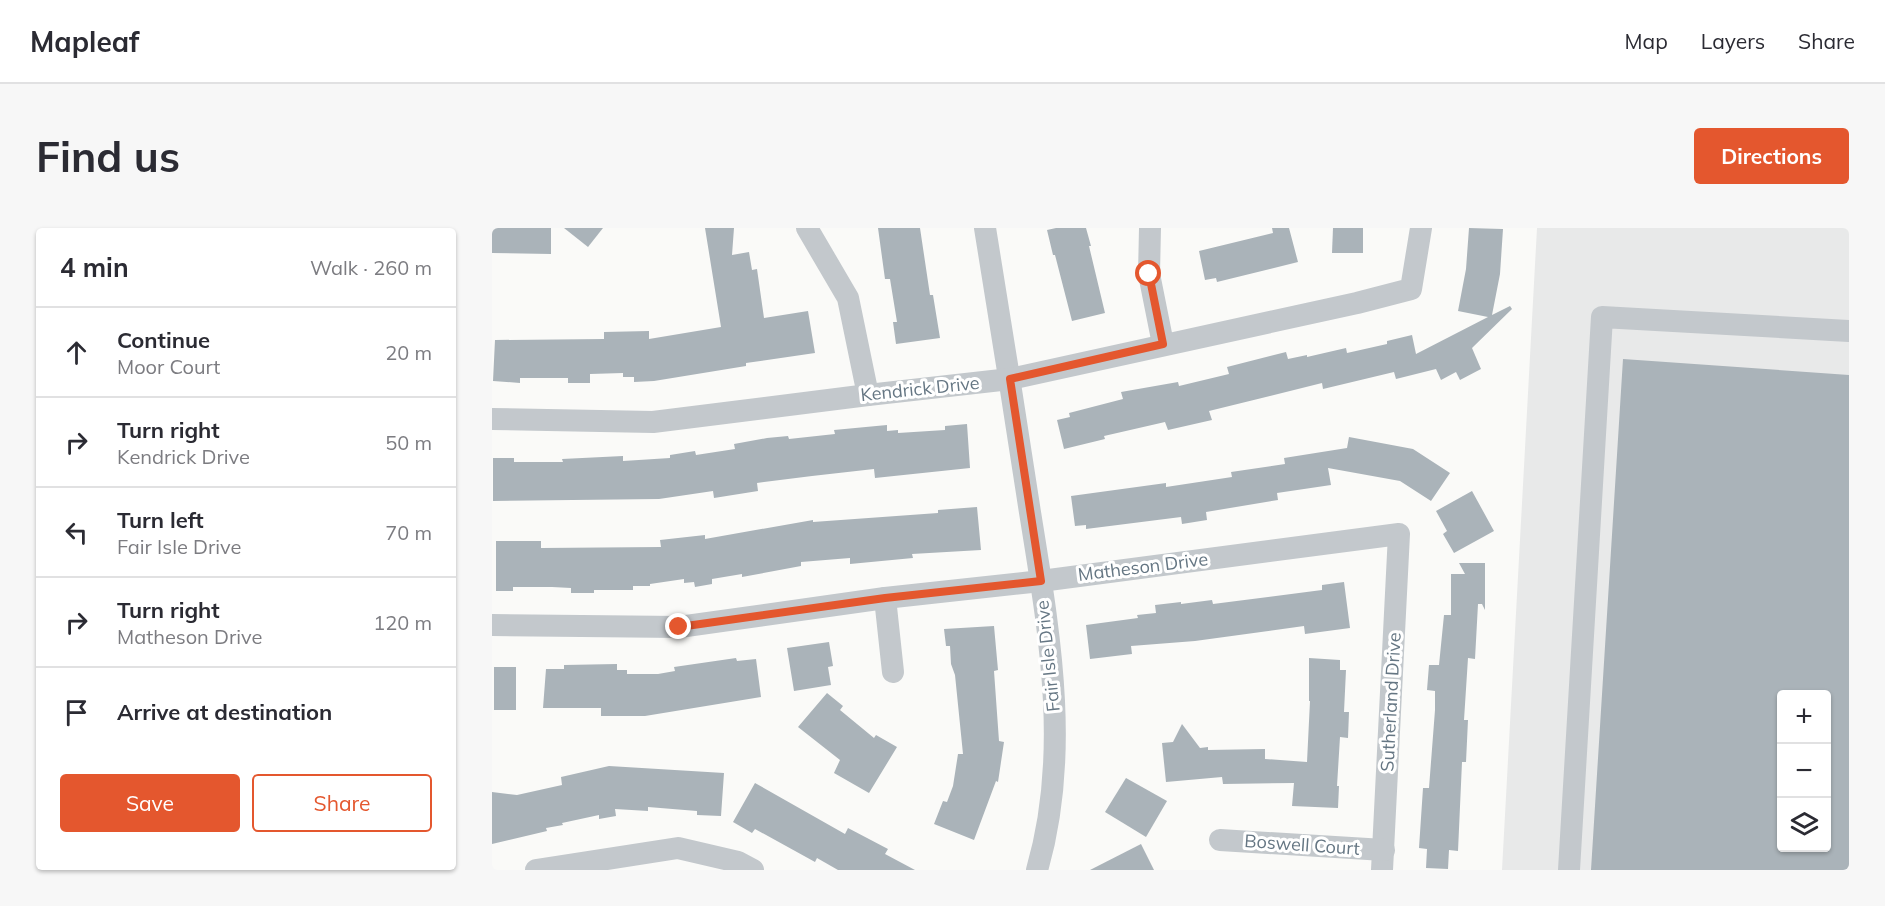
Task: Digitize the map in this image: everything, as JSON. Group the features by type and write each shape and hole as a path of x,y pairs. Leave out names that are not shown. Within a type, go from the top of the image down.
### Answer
{"street":[{"path":"807,228 848,297 868,394"},
{"name":"Fair Isle Drive","path":"985,228 1041,581 1054,688 1056,747 1050,807 1037,870"},
{"path":"1150,228 1149,274 1163,344"},
{"name":"Kendrick Drive","path":"492,419 653,422 868,394 1010,379 1357,303 1411,289 1421,228"},
{"path":"1569,870 1602,317 1849,331"},
{"name":"Matheson Drive","path":"492,626 679,627 885,598 1041,581 1399,534"},
{"name":"Sutherland Drive","path":"1383,860 1399,534"},
{"path":"885,598 893,672"},
{"name":"Boswell Court","path":"1220,840 1383,860"},
{"path":"536,870 678,848 738,862 753,870"}],"shaded area":[{"path":"1537,228 1849,228 1849,870 1502,870"}],"building":[{"path":"492,228 551,228 551,254 492,253"},
{"path":"564,228 603,228 588,247"},
{"path":"705,228 734,228 732,255 749,252 752,270 757,269 764,318 808,311 815,353 746,363 746,366 654,381 634,382 634,377 623,377 623,373 590,374 590,383 568,383 568,378 520,378 520,383 493,381 495,340 604,339 604,332 649,331 649,339 721,327"},
{"path":"878,228 920,228 930,295 933,295 940,338 896,344 893,322 897,322 890,279 885,279"},
{"path":"1086,228 1105,313 1072,321 1047,230"},
{"path":"1272,228 1289,228 1298,262 1217,282 1216,278 1205,280 1199,251 1273,233"},
{"path":"1333,228 1363,228 1363,253 1332,253"},
{"path":"1469,228 1503,229 1500,274 1492,315 1510,306 1512,309 1472,348 1481,369 1460,380 1456,372 1441,380 1436,369 1396,379 1394,372 1323,389 1322,383 1209,411 1212,420 1168,430 1165,422 1104,436 1105,439 1064,449 1057,420 1070,417 1069,413 1123,399 1121,392 1178,382 1179,386 1229,374 1227,367 1286,352 1288,359 1346,348 1347,353 1387,344 1387,341 1412,335 1416,354 1488,317 1458,311 1466,269"},
{"path":"1623,359 1849,375 1849,870 1591,870"},
{"path":"967,424 970,468 875,478 874,469 812,476 757,483 758,491 714,498 713,491 659,499 493,501 493,458 514,458 514,462 563,462 562,459 623,456 623,461 670,458 670,455 695,451 696,455 735,449 734,444 767,438 788,436 789,439 835,434 834,430 887,425 887,431 898,430 898,433 945,430 945,426"},
{"path":"1349,437 1413,449 1450,473 1431,501 1400,481 1328,468 1331,485 1277,493 1278,500 1206,512 1207,520 1182,524 1181,517 1086,529 1086,525 1075,526 1071,496 1166,483 1166,487 1232,477 1231,472 1285,464 1284,458 1347,448"},
{"path":"1472,491 1494,531 1454,553 1443,534 1447,531 1436,511"},
{"path":"977,507 981,550 912,554 913,558 850,564 850,558 801,562 801,566 742,577 742,574 712,579 712,584 695,587 694,582 684,583 684,579 650,584 650,586 633,586 633,590 594,590 594,593 571,593 571,588 552,587 513,587 513,591 496,591 496,541 541,541 541,548 661,547 660,540 705,535 705,539 813,520 813,522 938,513 938,510"},
{"path":"1459,563 1485,563 1485,610 1482,604 1478,604 1475,659 1468,658 1464,720 1468,720 1466,762 1462,762 1458,851 1449,850 1448,869 1426,868 1427,849 1419,848 1423,788 1429,788 1435,710 1435,691 1427,690 1429,665 1439,665 1444,615 1451,615 1451,574 1465,574"},
{"path":"1344,582 1350,628 1305,634 1304,626 1195,641 1131,646 1132,654 1090,659 1086,625 1138,618 1137,615 1156,613 1155,605 1212,600 1213,604 1322,590 1322,585"},
{"path":"994,626 998,670 994,671 999,741 1004,742 998,782 996,781 974,840 934,824 943,801 947,802 953,786 958,754 963,754 955,675 951,664 950,646 946,646 944,629"},
{"path":"829,642 833,666 828,667 831,685 794,691 787,648"},
{"path":"736,658 737,661 756,659 761,697 645,716 601,716 601,708 543,708 546,669 564,669 564,665 617,664 617,670 627,670 627,674 658,674 675,671 674,667"},
{"path":"1309,658 1340,660 1340,670 1346,670 1344,712 1349,712 1348,738 1340,737 1338,808 1292,806 1294,783 1223,784 1222,777 1166,782 1162,743 1173,742 1182,724 1200,748 1208,747 1208,750 1265,749 1265,759 1307,762 1310,701"},
{"path":"494,667 516,667 516,710 494,710"},
{"path":"827,693 843,706 840,710 874,738 876,735 897,747 869,793 834,773 840,760 798,727"},
{"path":"609,766 724,773 721,816 697,815 697,811 648,807 648,811 615,809 616,816 599,819 599,815 562,823 563,825 546,828 547,831 492,844 492,792 517,795 562,785 561,777"},
{"path":"1126,778 1167,801 1146,837 1105,812"},
{"path":"755,783 845,834 848,828 888,849 885,854 915,870 838,870 817,858 815,862 755,829 752,833 733,822"},
{"path":"1141,844 1154,870 1090,870"}],"route":[{"path":"679,627 885,598 1041,581 1010,379 1163,344 1149,274"}]}
